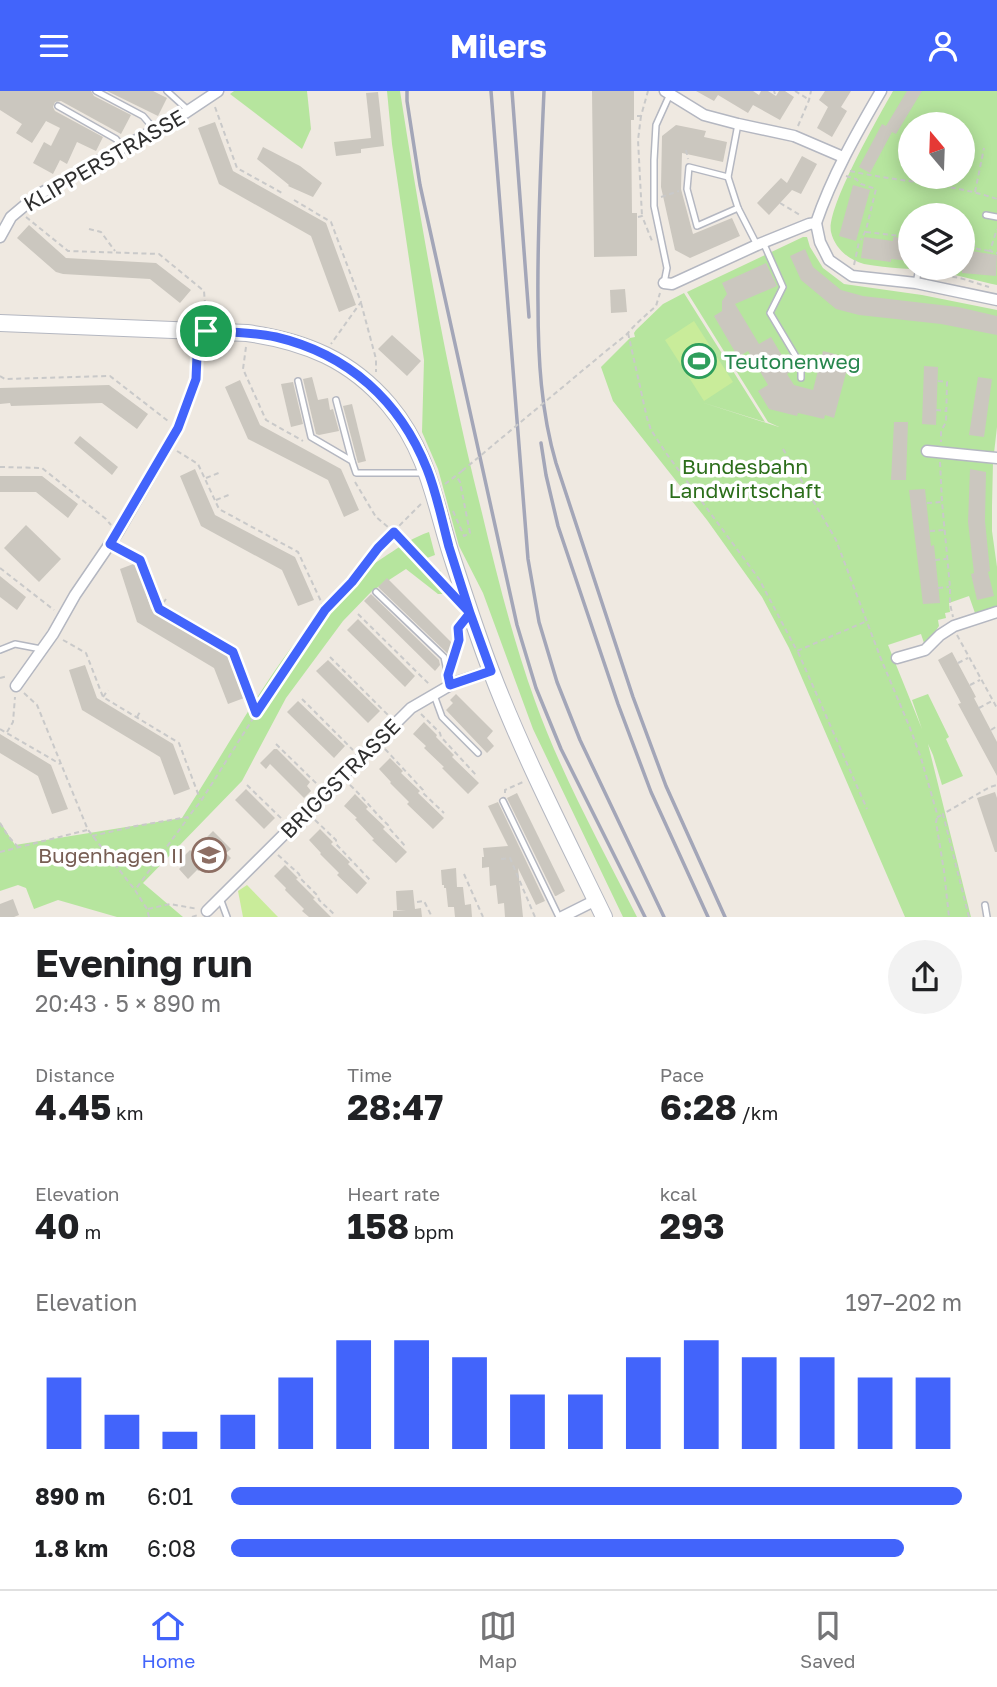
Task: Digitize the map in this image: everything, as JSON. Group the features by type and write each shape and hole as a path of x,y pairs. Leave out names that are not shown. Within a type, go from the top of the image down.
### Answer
{"street":[{"path":"881,91 843,157 816,223 820,242 829,260 852,276 898,275"},
{"name":"KLIPPERSTRASSE","path":"0,237 11,216 36,196 189,111 214,93"},
{"path":"667,93 704,115 794,135 843,157"},
{"path":"664,282 672,284 760,244 816,223"},
{"path":"936,280 997,300"},
{"path":"0,323 247,333 274,337 323,352 355,372 375,389 410,434 443,500 470,613 491,671 517,736 604,917"},
{"path":"16,686 118,532 178,428 196,379 202,331"},
{"path":"927,451 997,458"},
{"path":"897,658 925,650 954,626 997,612"},
{"name":"BRIGGSTRASSE","path":"207,911 413,706 435,693 449,680 491,671"},
{"path":"561,917 596,900"}],"lane":[{"path":"96,91 143,116 155,130"},
{"path":"166,91 189,111"},
{"path":"664,282 667,268 654,206 654,160 656,125 667,93"},
{"path":"58,107 116,139 123,148"},
{"path":"738,124 728,177 738,208 783,287 770,313 801,365 801,378"},
{"path":"728,177 689,167 687,189 697,226 738,208"},
{"path":"986,215 997,217"},
{"path":"298,381 311,437 352,461"},
{"path":"336,400 356,473 428,473"},
{"path":"376,592 444,657 449,680"},
{"path":"0,650 15,644 41,649"},
{"path":"435,693 442,717 478,754"},
{"path":"503,801 561,917"},
{"path":"220,898 227,917"},
{"path":"985,905 987,917"}],"path":[{"path":"648,91 639,116 640,217 655,248"},
{"path":"795,91 809,100"},
{"path":"794,135 811,91"},
{"path":"214,93 237,168 284,194"},
{"path":"975,192 984,148"},
{"path":"837,171 975,192 997,199"},
{"path":"837,171 876,189 854,265"},
{"path":"293,200 331,222 361,302 376,359 375,389"},
{"path":"780,204 801,215"},
{"path":"16,211 68,251 159,254 204,291 202,331"},
{"path":"38,233 41,229"},
{"path":"89,229 102,232 116,252"},
{"path":"975,246 977,249 994,252 997,229"},
{"path":"865,232 898,236"},
{"path":"846,262 862,267"},
{"path":"967,280 997,289"},
{"path":"456,476 460,482 470,533 464,536 443,500 444,485 628,334 656,306 664,282"},
{"path":"323,352 361,302"},
{"path":"247,333 243,369 265,420 311,445"},
{"path":"628,334 651,430 760,579 797,651 867,809"},
{"path":"0,376 5,379 110,376 178,428"},
{"path":"937,381 947,382 946,422 941,431 940,452 950,604 954,626 997,708"},
{"path":"936,410 947,411"},
{"path":"167,445 198,464 219,509 298,552 325,610"},
{"path":"783,449 836,540 921,758 938,817 936,822 949,917"},
{"path":"0,467 42,468 106,519 118,532"},
{"path":"205,478 221,472"},
{"path":"350,473 376,517 394,532 451,593"},
{"path":"215,501 231,494"},
{"path":"135,890 201,801 325,610 352,582 378,548 423,502 443,500"},
{"path":"927,503 942,502"},
{"path":"930,531 945,530"},
{"path":"110,544 140,560 159,609 233,652 256,713"},
{"path":"935,560 947,559"},
{"path":"0,568 63,617"},
{"path":"938,588 950,587"},
{"path":"159,609 166,599"},
{"path":"449,680 459,640 458,628 470,613"},
{"path":"358,614 435,693"},
{"path":"797,651 867,621"},
{"path":"52,634 86,653 103,697 178,743 201,801"},
{"path":"330,657 396,722"},
{"path":"958,663 969,658"},
{"path":"970,685 981,679"},
{"path":"7,733 13,722 16,686"},
{"path":"16,686 37,705 88,830 135,890 149,917"},
{"path":"103,697 108,690"},
{"path":"302,699 360,757"},
{"path":"979,708 993,701"},
{"path":"413,706 476,775"},
{"path":"137,717 141,710"},
{"path":"991,730 997,726"},
{"path":"0,729 60,764"},
{"path":"377,741 444,813"},
{"path":"276,744 326,792"},
{"path":"503,801 505,790 536,776"},
{"path":"341,777 370,803 371,808 406,847"},
{"path":"247,785 290,828"},
{"path":"938,817 997,785"},
{"path":"306,812 371,881"},
{"path":"943,814 969,917"},
{"path":"92,836 188,817"},
{"path":"0,823 18,847"},
{"path":"0,852 88,830"},
{"path":"270,847 299,874 318,896 318,900 335,915"},
{"path":"501,859 510,858 536,917"},
{"path":"464,873 483,917"},
{"path":"417,902 424,901 432,917"},
{"path":"147,909 170,904 207,911"},
{"path":"192,917 207,911"}],"green space":[{"path":"234,91 307,91 311,129 302,149 230,94"},
{"path":"387,91 400,91 446,356 469,461 520,655 557,756 637,917 623,917 533,729 483,593 459,546 438,469 422,432 424,360 392,144"},
{"path":"893,91 997,91 997,285 975,280 975,203 898,203 898,268 864,264 848,257 839,249 831,232 837,203 855,162"},
{"name":"Bundesbahn Landwirtschaft","path":"807,237 823,268 844,284 922,295 997,310 997,427 993,462 992,531 997,567 997,607 975,613 969,596 949,603 950,612 945,613 946,618 938,620 939,626 928,642 924,643 921,634 888,645 922,729 912,700 928,694 949,737 946,739 963,776 942,785 928,744 971,917 905,917 789,648 762,597 707,520 613,401 601,367 630,338 635,337 636,330 663,304 684,293 765,422 701,402 779,427 768,422 687,292"},
{"name":"Teutonenweg","path":"694,321 733,382 704,401 665,340"},
{"path":"429,532 435,555 427,558 433,571 440,570 448,594 438,594 406,569 372,591 343,621 286,698 242,781 143,883 183,917 117,917 58,900 34,909 26,888 18,885 0,891 0,822 15,845 182,818 259,695 306,628 364,571 402,545"},
{"path":"247,885 278,917 243,917 238,891"}],"building":[{"path":"0,91 91,91 94,96 131,115 121,134 61,101 55,102 55,111 103,137 96,151 77,142 67,164 60,160 53,174 33,163 44,142 51,146 60,128 46,121 32,143 16,133 22,124 0,110"},
{"path":"107,91 153,91 167,98 158,116"},
{"path":"592,91 634,91 634,120 631,120 632,213 637,213 637,256 594,257"},
{"path":"696,91 753,91 759,95 761,91 768,91 776,96 779,91 785,91 794,97 780,120 753,105 748,113 718,95 714,101"},
{"path":"825,91 851,91 841,107 847,111 832,137 817,128 828,107 819,100"},
{"path":"907,91 922,91 909,112 898,112 898,131 896,134 892,132 870,173 859,167 882,124 886,126"},
{"path":"378,92 384,146 361,149 361,153 336,156 334,142 371,138 366,93"},
{"path":"215,122 233,171 326,223 356,305 339,312 311,236 219,184 198,128"},
{"path":"676,125 706,131 704,137 727,142 723,162 682,153 681,189 693,234 732,218 740,236 690,258 675,250 661,187 662,136"},
{"path":"263,147 300,166 322,183 313,197 288,186 257,159"},
{"path":"802,156 817,164 801,194 792,190 769,215 757,203 781,178 787,183"},
{"path":"853,185 870,190 856,241 839,236"},
{"path":"29,225 66,258 156,263 191,290 180,303 150,279 56,272 17,238"},
{"path":"864,237 893,241 893,237 898,238 898,260 891,259 891,262 861,258"},
{"path":"805,249 813,267 841,290 863,296 958,307 997,316 997,335 941,324 859,315 836,309 801,280 790,256"},
{"path":"975,252 997,255 996,276 975,274"},
{"path":"766,263 777,286 735,304 759,344 771,337 791,371 787,374 794,385 813,390 823,351 850,358 834,418 825,415 824,419 798,413 797,416 769,409 758,391 768,385 748,351 738,357 714,316 722,311 722,301 727,294 722,283"},
{"path":"625,289 627,312 611,313 610,290"},
{"path":"392,335 421,361 407,376 378,349"},
{"path":"924,366 938,367 936,425 922,424"},
{"path":"312,377 318,400 328,398 339,431 316,434 303,379"},
{"path":"978,377 992,379 984,437 969,435"},
{"path":"240,380 260,425 341,469 359,510 344,517 328,480 248,439 225,387"},
{"path":"293,382 303,424 291,427 281,384"},
{"path":"109,385 148,414 137,429 102,403 11,406 10,403 0,404 0,388"},
{"path":"352,404 366,461 358,463 343,406"},
{"path":"894,422 908,422 906,480 891,480"},
{"path":"80,436 118,467 112,475 74,443"},
{"path":"195,469 215,515 295,557 314,600 298,606 282,570 201,526 180,476"},
{"path":"970,469 986,472 988,572 994,596 977,600 971,574 974,573 968,522"},
{"path":"0,476 42,476 78,504 68,518 36,492 0,492"},
{"path":"925,489 940,603 923,604 909,490"},
{"path":"26,525 61,559 39,582 4,548"},
{"path":"136,563 151,609 227,655 244,698 228,704 214,668 137,622 120,569"},
{"path":"0,576 26,597 17,610 0,597"},
{"path":"387,578 456,647 448,654 378,587"},
{"path":"371,594 439,660 440,665 435,671 364,601"},
{"path":"358,619 415,676 405,687 347,630"},
{"path":"952,652 997,742 997,776 958,704 961,703 938,660"},
{"path":"328,660 380,711 368,723 316,671"},
{"path":"85,665 97,698 173,744 190,789 174,795 160,757 82,710 69,670"},
{"path":"456,694 493,731 487,738 494,746 487,753 446,710 453,703 450,700"},
{"path":"298,701 345,746 334,758 287,712"},
{"path":"424,722 454,755 452,757 479,783 468,794 413,734"},
{"path":"0,734 51,765 68,809 52,814 38,776 0,753"},
{"path":"274,749 310,782 307,786 311,791 304,798 270,764 266,769 260,763"},
{"path":"390,758 420,791 418,793 444,818 433,829 407,804 409,802 379,769"},
{"path":"246,789 275,818 264,829 235,800"},
{"path":"995,792 997,798 997,852 977,798"},
{"path":"517,793 565,891 556,896 507,798"},
{"path":"355,794 385,827 383,829 407,852 396,863 372,840 374,839 355,819 357,818 344,806"},
{"path":"498,802 545,901 536,905 518,868 523,917 505,917 504,903 498,904 496,885 490,886 489,867 482,868 483,848 508,846 488,806"},
{"path":"320,829 367,883 357,894 337,875 339,873 309,840"},
{"path":"213,831 231,849 226,853 231,858 222,867 217,862 205,873 201,869 197,870 188,879 177,863"},
{"path":"285,865 331,917 309,917 302,911 304,909 274,876"},
{"path":"456,868 457,887 463,887 465,905 471,904 472,917 455,917 454,907 448,907 441,870"},
{"path":"413,890 415,909 421,908 422,917 393,917 393,911 406,910 397,910 396,891"},
{"path":"13,899 19,915 0,917 0,904"}],"railway":[{"path":"407,91 420,185 517,625 536,688 561,749 645,917"},
{"path":"491,91 528,559 539,622 557,682 580,740 664,917"},
{"path":"512,91 529,317"},
{"path":"544,91 538,324 541,385 551,444 633,697 666,786 725,917"},
{"path":"541,443 558,526 618,704 651,792 708,917"}],"place":[{"name":"Teutonenweg","path":"699,361"},
{"name":"Bugenhagen II","path":"209,855"}],"route":[{"path":"206,331 198,331 196,379 178,428 110,544 140,560 159,609 233,652 256,713 325,610 394,532 470,613 491,671 450,685 448,675 459,640 458,628 470,613 428,473 410,434 390,406 365,379 323,352 274,337 206,331"}]}
